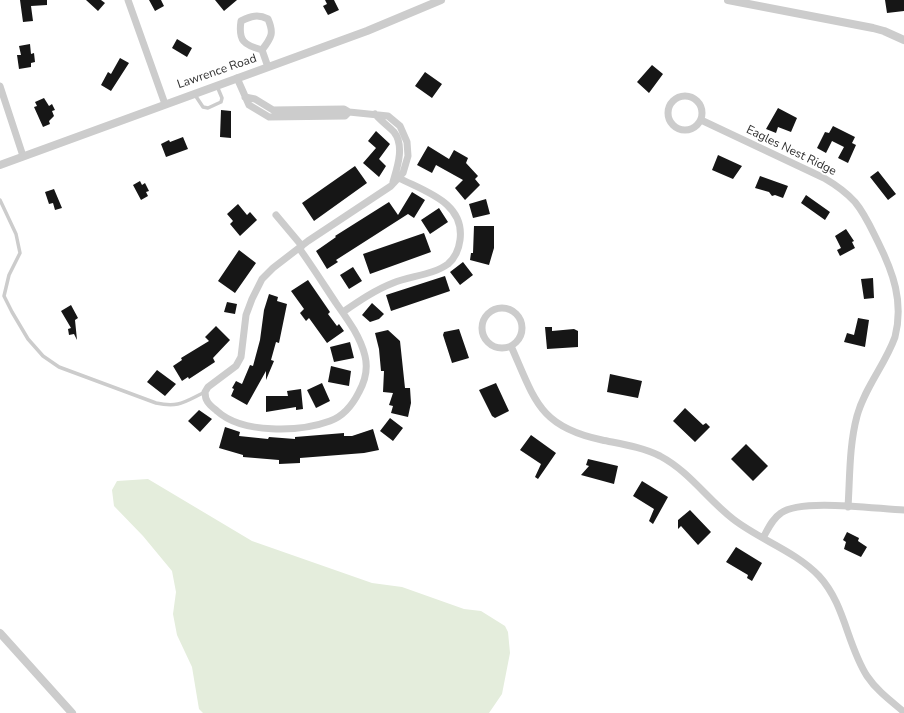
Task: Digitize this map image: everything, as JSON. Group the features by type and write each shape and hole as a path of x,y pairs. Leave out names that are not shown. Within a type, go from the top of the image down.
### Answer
{"street":[{"path":"128,0 165,104"},
{"name":"Lawrence Road","path":"0,165 367,30 441,0"},
{"path":"728,0 873,28 904,40"},
{"path":"259,15 268,19 272,29 270,40 262,50 251,47 242,41 239,32 242,21 249,17 259,15"},
{"path":"262,50 268,67"},
{"path":"237,78 249,105 269,117 345,116 349,112 388,116 400,126 407,142 408,156 403,173 391,186 300,247 272,268 262,280 246,315 241,357 236,366 205,392 208,403 219,413 232,422 249,428 294,427 321,424 340,416 355,400 362,386 366,370 366,358 362,345 343,312 300,247 276,215"},
{"path":"0,86 23,156"},
{"path":"679,97 693,98 700,106 702,113 701,120 697,126 691,130 684,131 677,129 669,121 668,114 672,101 679,97"},
{"path":"376,114 395,133 398,145 400,160 391,186"},
{"name":"Eagles Nest Ridge","path":"701,120 824,178 840,188 862,212 894,278 900,300 898,325 889,349 868,388 857,417 852,445 848,507"},
{"path":"343,312 383,287 438,269 448,263 458,249 461,232 459,222 452,208 445,202 399,178"},
{"path":"502,308 511,310 520,319 522,328 520,337 511,346 497,348 490,344 485,338 482,330 483,322 487,315 494,310 502,308"},
{"path":"511,346 531,391 551,420 560,426 579,434 640,448 662,457 689,476 734,520 802,561 819,576 833,595 867,676 879,691 904,712"},
{"path":"762,538 777,516 793,507 848,507 904,510"},
{"path":"0,634 72,713"}],"lane":[{"path":"194,93 203,107 208,108 221,102 222,98 217,85"},
{"path":"0,200 16,234 20,253 9,275 4,296 20,328 43,356 59,367 156,403 170,406 178,405 205,392"}],"green space":[{"path":"148,479 252,541 372,583 402,587 464,609 481,611 505,626 508,632 510,653 502,694 489,713 203,713 199,709 192,667 177,635 173,614 176,592 172,571 143,536 114,506 112,490 117,481"}],"building":[{"path":"20,0 47,0 47,5 31,6 33,21 23,22"},
{"path":"86,0 101,0 105,3 98,11"},
{"path":"149,0 161,0 164,6 155,11"},
{"path":"215,0 237,0 224,11"},
{"path":"325,0 334,0 339,10 328,15 323,6 327,4"},
{"path":"885,0 904,0 904,11 887,13"},
{"path":"177,39 192,48 187,57 172,48"},
{"path":"30,44 31,54 34,53 35,62 31,63 31,67 19,69 17,55 21,55 19,46"},
{"path":"120,58 129,63 111,91 101,85 108,72 111,74"},
{"path":"652,65 663,74 649,93 637,82"},
{"path":"425,72 442,84 432,98 415,86"},
{"path":"44,98 49,106 52,104 55,110 52,111 54,116 49,121 50,124 43,127 34,107 37,106 35,102"},
{"path":"778,108 797,118 791,132 778,127 776,133 766,129"},
{"path":"221,110 231,111 231,138 220,137"},
{"path":"833,126 855,137 852,143 856,145 848,163 838,158 844,147 832,141 826,153 817,148 825,132 829,133"},
{"path":"376,131 390,144 379,159 386,166 379,177 363,163 376,148 368,141"},
{"path":"183,137 188,149 166,157 161,144 169,140 170,142"},
{"path":"428,146 449,159 454,150 468,158 466,163 478,176 475,179 480,185 465,200 455,188 463,180 436,165 432,173 417,165"},
{"path":"718,155 742,166 733,179 712,170"},
{"path":"355,166 367,183 314,221 302,203"},
{"path":"878,171 896,194 888,200 870,177"},
{"path":"760,176 788,186 783,198 775,195 772,196 769,192 755,188"},
{"path":"140,181 142,185 145,183 149,191 146,192 148,196 141,200 133,185"},
{"path":"54,189 62,208 55,210 53,203 49,204 45,192"},
{"path":"412,192 425,200 414,218 408,214 336,260 338,262 327,269 316,251 336,237 335,236 389,202 398,215"},
{"path":"806,195 830,212 825,220 801,203"},
{"path":"486,199 490,214 473,218 469,204"},
{"path":"238,204 247,215 250,212 257,220 240,236 230,224 233,221 227,214"},
{"path":"439,208 448,222 430,234 421,220"},
{"path":"474,226 494,226 494,248 489,265 470,260 471,253 473,253"},
{"path":"846,229 854,241 852,242 855,248 840,256 837,250 841,248 835,236"},
{"path":"424,233 431,252 370,274 363,254"},
{"path":"239,250 256,263 235,293 218,281"},
{"path":"463,262 473,275 460,285 450,272"},
{"path":"353,267 362,281 349,289 340,275"},
{"path":"445,276 450,291 391,311 386,295"},
{"path":"873,278 874,298 864,299 861,279"},
{"path":"308,280 330,312 328,314 337,326 339,324 344,331 327,343 309,318 306,321 300,313 304,309 291,291"},
{"path":"269,294 278,297 277,301 287,304 279,343 276,342 271,360 274,361 266,380 266,371 247,405 231,396 234,389 232,388 236,381 242,384 250,365 253,366 260,340 264,310"},
{"path":"227,302 237,304 235,314 224,312"},
{"path":"372,303 384,314 379,319 370,322 362,315"},
{"path":"71,305 78,318 75,320 77,340 74,334 69,335 68,329 71,328 61,311"},
{"path":"858,318 869,320 865,347 844,342 847,333 854,335"},
{"path":"216,326 230,340 213,358 215,362 189,379 188,377 182,381 173,366 182,360 181,358 209,341 205,337"},
{"path":"545,327 552,327 552,331 574,329 578,331 578,347 547,349"},
{"path":"459,329 469,358 452,363 443,335 444,332"},
{"path":"388,330 400,341 405,388 410,388 411,403 408,417 391,413 393,406 389,405 393,393 383,392 384,371 381,371 379,349 375,333"},
{"path":"350,342 354,358 334,362 330,347"},
{"path":"331,366 351,371 349,386 328,382"},
{"path":"157,370 176,384 165,396 147,382"},
{"path":"610,374 642,381 638,398 607,392"},
{"path":"322,383 330,401 316,408 307,390"},
{"path":"496,383 509,411 495,418 492,416 479,390"},
{"path":"301,389 303,409 296,410 296,407 266,412 266,396 288,396 287,391"},
{"path":"685,408 703,425 706,423 710,427 695,442 673,421"},
{"path":"199,410 212,419 200,432 188,421"},
{"path":"390,418 403,428 393,441 380,431"},
{"path":"225,427 240,432 239,436 268,439 269,437 295,439 295,437 344,433 344,436 352,436 373,429 379,450 364,453 300,458 300,463 279,464 279,460 243,457 243,455 219,448"},
{"path":"531,435 556,453 538,479 535,477 541,464 520,450"},
{"path":"746,444 768,466 753,481 731,459"},
{"path":"588,459 618,466 614,484 581,475 589,466 586,465"},
{"path":"642,481 668,497 653,524 649,521 654,509 633,496"},
{"path":"690,510 711,532 698,545 681,526 678,529 678,520"},
{"path":"847,532 859,538 858,541 867,547 861,557 844,549 846,542 843,540"},
{"path":"736,547 762,563 752,581 747,578 748,575 726,562"}]}
